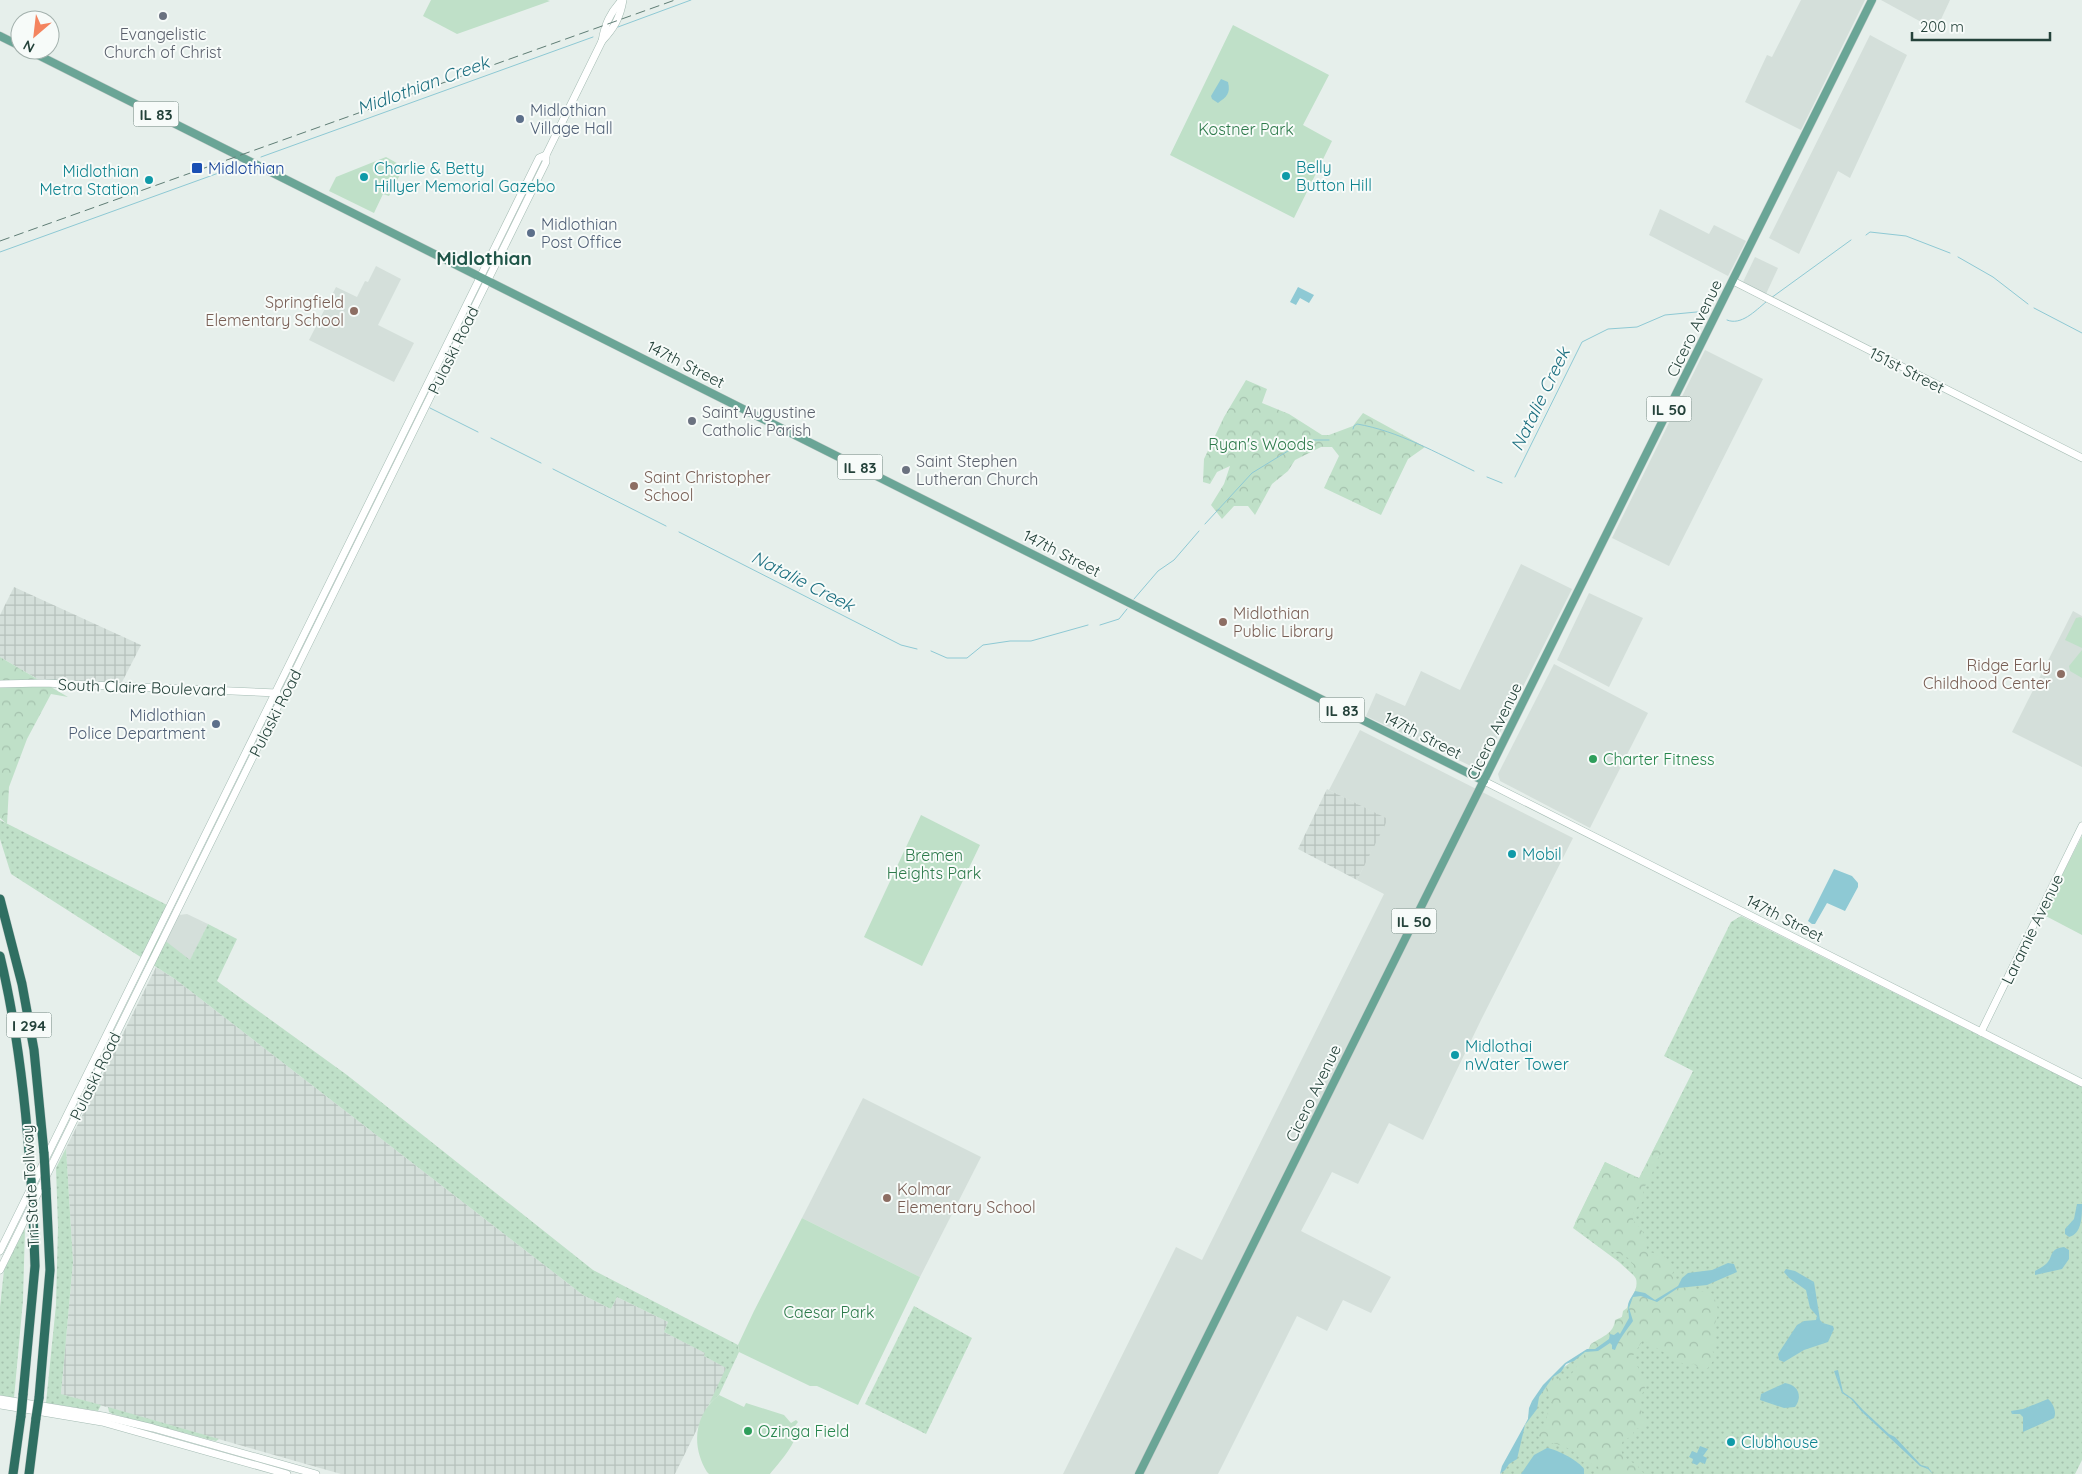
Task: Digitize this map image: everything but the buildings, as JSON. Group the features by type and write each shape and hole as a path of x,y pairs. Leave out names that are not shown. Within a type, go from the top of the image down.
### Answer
{"highway":[{"name":"Tri-State Tollway","path":"0,900 22,984 34,1050 46,1188 50,1270 39,1398 29,1474"},
{"name":"Tri-State Tollway","path":"0,956 18,1047 26,1113 35,1266 21,1416 13,1474"}],"main road":[{"name":"Pulaski Road","path":"0,1251 74,1104 274,692 484,278 546,162 546,155 602,41 605,26 622,0"},
{"name":"Cicero Avenue","path":"1139,1474 1872,0"},
{"name":"147th Street","path":"48,60 2082,1083"},
{"name":"Pulaski Road","path":"0,1270 284,694 484,278"},
{"name":"151st Street","path":"1733,282 2082,458"},
{"name":"South Claire Boulevard","path":"0,684 52,683 274,692 284,694"},
{"name":"Laramie Avenue","path":"1981,1032 2082,826"},
{"path":"0,1398 120,1420 316,1474"},
{"path":"0,1405 102,1422 287,1474"}],"shaded area":[{"path":"1801,0 1865,0 1801,130 1745,102 1767,55 1772,57"},
{"path":"1881,0 1950,0 1936,30"},
{"path":"1870,35 1907,55 1850,178 1838,171 1799,254 1769,238"},
{"path":"1660,209 1709,234 1714,225 1746,241 1728,276 1649,235"},
{"path":"1755,257 1778,268 1766,294 1743,282"},
{"name":"Springfield Elementary School","path":"376,266 401,279 378,325 414,343 394,382 309,340 336,287 357,297 365,281 368,282"},
{"path":"1705,350 1763,379 1669,566 1612,538"},
{"path":"1521,564 1572,589 1484,764 1473,767 1366,716 1376,693 1405,706 1421,671 1460,690"},
{"path":"14,587 141,645 121,684 41,681 0,657 0,615"},
{"path":"1589,593 1643,618 1609,687 1557,660"},
{"name":"Ridge Early Childhood Center","path":"2073,611 2082,616 2082,767 2012,732"},
{"path":"1554,664 1648,713 1590,828 1500,781 1498,774"},
{"path":"1360,730 1573,838 1423,1140 1389,1123 1358,1184 1332,1172 1301,1231 1391,1277 1371,1313 1343,1300 1327,1331 1297,1316 1218,1474 1063,1474 1176,1247 1202,1260 1384,894 1357,880 1387,819 1329,790"},
{"path":"1327,789 1388,819 1357,880 1298,849"},
{"path":"187,914 208,924 190,961 165,941 179,915"},
{"path":"156,967 175,979 583,1295 611,1309 617,1297 668,1322 664,1332 706,1353 704,1356 727,1368 675,1474 341,1474 61,1394 73,1262 66,1148"},
{"name":"Kolmar Elementary School","path":"863,1098 981,1157 920,1277 802,1218"}],"green space":[{"path":"431,0 550,1 457,34 423,16"},
{"name":"Kostner Park","path":"1233,25 1329,75 1303,125 1332,141 1294,218 1170,155"},
{"path":"386,157 404,167 389,196 383,194 374,213 329,191 336,177"},
{"name":"Ryan's Woods","path":"1246,380 1267,389 1262,403 1289,414 1322,435 1329,435 1353,426 1363,413 1425,447 1408,459 1381,515 1324,488 1339,456 1332,447 1321,447 1295,460 1288,471 1272,484 1255,515 1248,506 1234,506 1222,519 1211,505 1224,484 1230,466 1217,472 1210,484 1203,482 1204,459 1224,417"},
{"path":"2076,618 2082,618 2082,648 2065,640"},
{"path":"2082,650 2082,678 2070,671 2069,666"},
{"path":"0,657 68,697 51,694 27,739 9,787 7,824 0,818"},
{"name":"Bremen Heights Park","path":"921,815 980,845 922,966 864,937"},
{"path":"0,820 167,905 154,932 190,960 208,924 237,939 217,981 347,1075 593,1270 738,1345 739,1352 719,1395 709,1404 726,1368 704,1356 705,1353 664,1332 668,1322 617,1297 611,1309 583,1295 175,979 11,874 0,839"},
{"path":"2082,836 2082,935 2042,914"},
{"path":"1741,916 2082,1087 2082,1460 2075,1474 1501,1474 1528,1419 1530,1408 1554,1375 1584,1352 1603,1346 1643,1284 1619,1262 1573,1228 1605,1162 1639,1178 1693,1071 1664,1056 1731,922"},
{"path":"1657,1143 1663,1147 1663,1151 1656,1161 1651,1177 1643,1189 1644,1200 1634,1211 1633,1220 1643,1232 1647,1249 1650,1252 1664,1256 1675,1267 1672,1275 1678,1288 1689,1287 1696,1292 1706,1291 1713,1294 1719,1312 1713,1329 1716,1338 1712,1350 1716,1357 1707,1369 1700,1369 1694,1364 1685,1365 1643,1340 1632,1357 1636,1360 1634,1364 1638,1367 1645,1384 1638,1403 1644,1417 1644,1426 1635,1429 1632,1436 1623,1441 1621,1449 1624,1456 1637,1465 1645,1474 1598,1474 1599,1469 1597,1465 1583,1462 1572,1450 1550,1443 1537,1436 1553,1405 1549,1394 1541,1401 1539,1399 1553,1377 1557,1380 1560,1378 1566,1381 1591,1344 1610,1332 1615,1320 1622,1317 1623,1311 1627,1308 1637,1283 1632,1271 1634,1266 1630,1259 1606,1250 1597,1241 1577,1230 1575,1223 1605,1162 1639,1179"},
{"path":"66,1148 73,1262 61,1394 101,1405 98,1411 46,1403 56,1305 58,1227 56,1168"},
{"name":"Caesar Park","path":"802,1218 920,1277 858,1405 817,1386 810,1386 739,1352 738,1345"},
{"path":"25,1228 23,1300 14,1398 0,1395 0,1307 4,1270"},
{"path":"914,1306 972,1338 926,1434 865,1404"},
{"name":"Ozinga Field","path":"719,1395 744,1407 746,1403 784,1415 791,1423 796,1420 798,1422 795,1426 798,1426 797,1433 792,1445 770,1474 709,1474 707,1472 699,1452 698,1431 704,1412"},
{"path":"108,1407 219,1439 216,1441 211,1440 113,1414 109,1412"}],"water":[{"path":"1221,79 1228,82 1229,90 1218,103 1211,96"},
{"path":"1298,287 1314,295 1309,303 1300,298 1296,305 1290,302"},
{"path":"1834,869 1852,876 1858,883 1858,887 1845,911 1827,903 1815,924 1812,924 1808,921"},
{"path":"2077,1204 2082,1204 2080,1224 2077,1232 2069,1237 2065,1234 2065,1229 2074,1219"},
{"path":"2064,1247 2069,1250 2069,1259 2062,1269 2035,1275 2035,1271 2046,1264 2053,1251"},
{"path":"1728,1263 1734,1264 1737,1272 1707,1285 1678,1288 1657,1302 1641,1296 1633,1297 1629,1308 1633,1321 1615,1350 1612,1349 1610,1343 1598,1351 1585,1352 1574,1361 1566,1364 1561,1372 1553,1377 1539,1397 1537,1409 1525,1425 1517,1459 1509,1464 1500,1474 1502,1466 1528,1419 1532,1401 1543,1385 1565,1363 1587,1349 1595,1349 1609,1339 1610,1334 1614,1335 1618,1332 1620,1334 1629,1318 1628,1304 1635,1291 1645,1293 1655,1300 1678,1286 1682,1278 1688,1273 1712,1270"},
{"path":"1786,1269 1795,1271 1814,1282 1820,1320 1833,1326 1834,1329 1828,1342 1804,1350 1784,1362 1779,1360 1778,1354 1797,1325 1804,1321 1816,1320 1817,1316 1810,1308 1806,1290 1789,1278 1784,1272"},
{"path":"1838,1370 1843,1392 1853,1399 1889,1434 1895,1437 1921,1465 1928,1467 1933,1474 1928,1469 1920,1466 1862,1412 1851,1399 1842,1393 1834,1371"},
{"path":"1785,1383 1793,1386 1798,1392 1799,1399 1795,1407 1784,1408 1760,1400 1761,1394"},
{"path":"2048,1399 2054,1408 2054,1418 2023,1432 2023,1417 2020,1414 2012,1414 2011,1411 2023,1409"},
{"path":"1700,1446 1708,1449 1703,1456 1707,1458 1705,1464 1700,1462 1697,1465 1692,1463 1693,1459 1689,1457 1692,1451 1697,1453"},
{"path":"1547,1448 1562,1453 1582,1466 1584,1474 1521,1474 1534,1455"}],"waterway":[{"name":"Midlothian Creek","path":"618,27 691,0"},
{"name":"Midlothian Creek","path":"261,157 593,37"},
{"name":"Midlothian Creek","path":"0,252 238,166"},
{"name":"Natalie Creek","path":"1866,235 1870,232 1906,236 1950,253"},
{"name":"Natalie Creek","path":"1771,298 1851,240"},
{"name":"Natalie Creek","path":"1958,257 1993,277 2028,304"},
{"name":"Natalie Creek","path":"1727,320 1737,321 1743,319 1766,302"},
{"name":"Natalie Creek","path":"2034,308 2082,333"},
{"name":"Natalie Creek","path":"1515,477 1582,342 1608,329 1637,327 1665,315 1707,311"},
{"name":"Natalie Creek","path":"430,408 478,432"},
{"name":"Natalie Creek","path":"1353,429 1357,424 1402,437 1474,471"},
{"name":"Natalie Creek","path":"491,438 541,463"},
{"name":"Natalie Creek","path":"1205,524 1252,473 1301,443 1313,440 1329,440"},
{"name":"Natalie Creek","path":"553,469 666,526"},
{"name":"Natalie Creek","path":"1487,477 1502,483"},
{"name":"Natalie Creek","path":"1134,599 1158,571 1174,560 1199,531"},
{"name":"Natalie Creek","path":"679,532 901,645 917,649"},
{"name":"Natalie Creek","path":"1100,625 1119,619 1127,609"},
{"name":"Natalie Creek","path":"931,651 947,658 967,658 983,645 1010,641 1031,641 1088,625"}],"railway":[{"path":"0,241 675,0"}],"place":[{"name":"Evangelistic Church of Christ","path":"163,16"},
{"name":"Midlothian Village Hall","path":"520,119"},
{"name":"Midlothian","path":"197,168"},
{"name":"Belly Button Hill","path":"1286,176"},
{"name":"Charlie & Betty Hillyer Memorial Gazebo","path":"364,177"},
{"name":"Midlothian Metra Station","path":"149,180"},
{"name":"Midlothian Post Office","path":"531,233"},
{"name":"Springfield Elementary School","path":"354,311"},
{"name":"Saint Augustine Catholic Parish","path":"692,421"},
{"name":"Saint Stephen Lutheran Church","path":"906,470"},
{"name":"Saint Christopher School","path":"634,486"},
{"name":"Midlothian Public Library","path":"1223,622"},
{"name":"Ridge Early Childhood Center","path":"2061,674"},
{"name":"Midlothian Police Department","path":"216,724"},
{"name":"Charter Fitness","path":"1593,759"},
{"name":"Mobil","path":"1512,854"},
{"name":"Midlothai nWater Tower","path":"1455,1055"},
{"name":"Kolmar Elementary School","path":"887,1198"},
{"name":"Ozinga Field","path":"748,1431"},
{"name":"Clubhouse","path":"1731,1442"}],"district":[{"name":"Midlothian","path":"484,258"}]}
